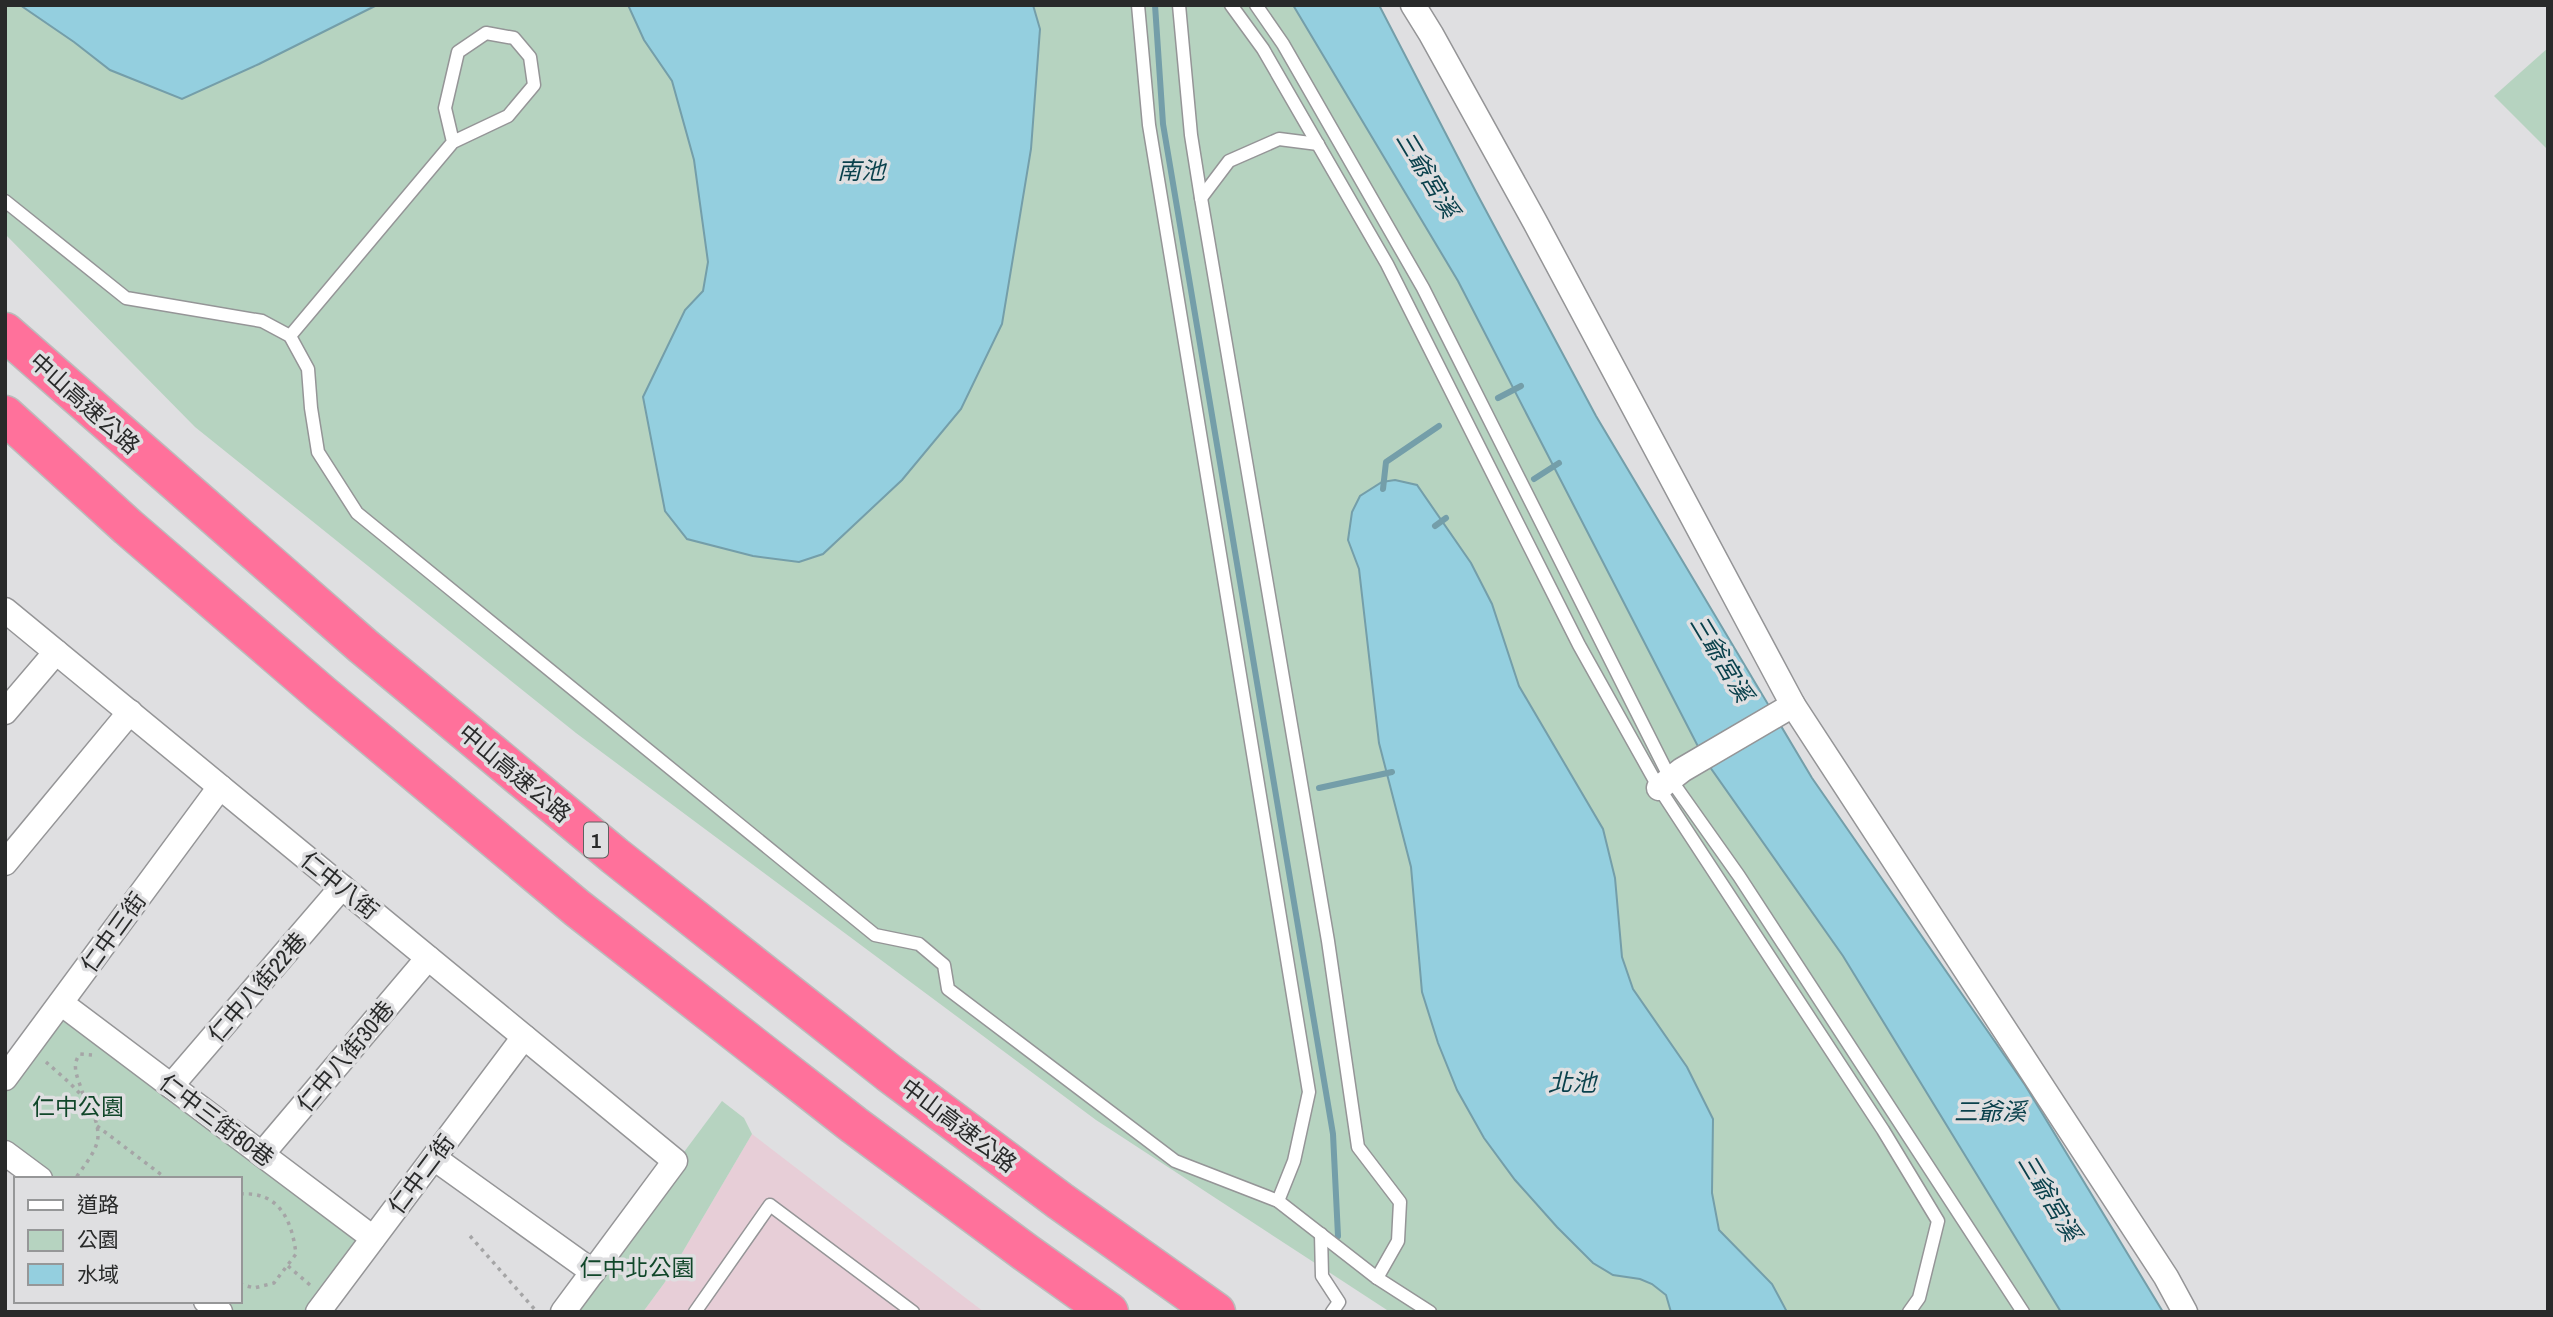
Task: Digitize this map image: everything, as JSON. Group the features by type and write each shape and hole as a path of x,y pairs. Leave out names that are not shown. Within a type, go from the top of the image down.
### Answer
{"highway":[{"name":"中山高速公路","path":"5,332 363,646 615,856 889,1073 1060,1201 1216,1312"},
{"path":"5,415 128,527 312,686 566,899 854,1125 1109,1312"},
{"path":"1025,1252 1097,1312"}],"street":[{"path":"1413,5 1432,34 1542,234 1786,709 2166,1277 2185,1312"},
{"name":"仁中八街","path":"5,610 675,1161 593,1272"},
{"path":"5,712 56,652"},
{"path":"1670,779 1786,709"},
{"path":"5,863 130,712"},
{"name":"仁中三街","path":"13,1063 61,1003 220,787"},
{"name":"仁中八街22巷","path":"172,1086 342,887"},
{"name":"仁中八街30巷","path":"262,1154 428,958"},
{"name":"仁中三街80巷","path":"61,1003 373,1238"},
{"name":"仁中二街","path":"329,1308 373,1238 524,1037"},
{"path":"5,1153 37,1177"},
{"path":"434,1157 593,1272 564,1312"}],"lane":[{"path":"1138,5 1149,125 1309,1093 1294,1161 1278,1201"},
{"path":"1179,5 1191,135 1200,198 1328,941 1358,1147 1401,1202 1398,1241 1377,1278"},
{"path":"1231,5 1263,50 1387,264 1579,645 1746,887 2023,1312"},
{"path":"1256,5 1283,44 1423,288 1670,779 1938,1221 1919,1298 1909,1312"},
{"path":"290,336 453,142 508,116 534,85 530,57 514,38 485,33 458,52 445,108 453,142"},
{"path":"1200,198 1229,161 1279,139 1318,144"},
{"path":"5,201 126,298 261,321 290,336 309,369 311,408 318,452 357,513 875,935 919,944 944,965 948,989 1175,1161 1278,1201 1377,1278 1430,1312"},
{"path":"695,1312 770,1205 913,1312"},
{"path":"1321,1234 1322,1276 1339,1302 1332,1312"}],"path":[{"path":"76,1177 98,1138 96,1124 83,1096 74,1066 75,1060 80,1054 100,1056 120,1048"},
{"path":"13,1063 46,1062 83,1096"},
{"path":"96,1124 164,1177"},
{"path":"242,1194 253,1193 272,1200 287,1218 294,1236 296,1254 274,1283 254,1288 242,1285"},
{"path":"470,1237 537,1312"},
{"path":"288,1266 329,1308"}],"shaded area":[{"path":"752,1134 984,1312 643,1312 665,1282"}],"green space":[{"path":"5,5 1293,5 1458,281 1705,760 1843,956 2061,1312 1390,1312 1096,1120 576,733 195,427 5,234"},
{"path":"2548,48 2548,150 2494,96"},
{"name":"仁中公園","path":"61,1003 373,1238 318,1312 220,1312 209,1303 242,1303 242,1177 37,1177 5,1153 5,1078"},
{"name":"仁中北公園","path":"722,1101 744,1118 752,1134 665,1282 643,1312 565,1312"}],"water":[{"path":"20,5 377,5 182,99 110,70"},
{"name":"南池","path":"628,5 1033,5 1040,29 1031,149 1002,324 961,409 902,480 823,554 799,562 753,556 687,539 665,511 643,397 685,310 703,291 708,262 694,160 672,81 644,40"},
{"name":"三爺溪","path":"1293,5 1379,5 1596,416 1812,778 2025,1085 2163,1312 2061,1312 1843,956 1705,760 1458,281"},
{"name":"北池","path":"1395,480 1417,485 1471,563 1492,604 1519,686 1603,829 1615,878 1622,957 1633,989 1687,1067 1713,1119 1712,1193 1719,1230 1772,1284 1787,1312 1671,1312 1666,1295 1652,1284 1640,1279 1613,1275 1593,1263 1515,1180 1484,1138 1457,1090 1422,992 1411,867 1379,743 1359,569 1348,540 1352,512 1360,496 1382,482"}],"waterway":[{"path":"1155,5 1163,124 1333,1134 1338,1236"},
{"path":"1498,398 1521,386"},
{"path":"1383,489 1386,462 1439,426"},
{"path":"1534,479 1559,463"},
{"path":"1435,526 1446,518"},
{"path":"1319,788 1392,772"}],"water label":[{"name":"三爺宮溪","path":"1428,174"},
{"name":"三爺宮溪","path":"1722,658"},
{"name":"三爺宮溪","path":"2050,1197"}]}
